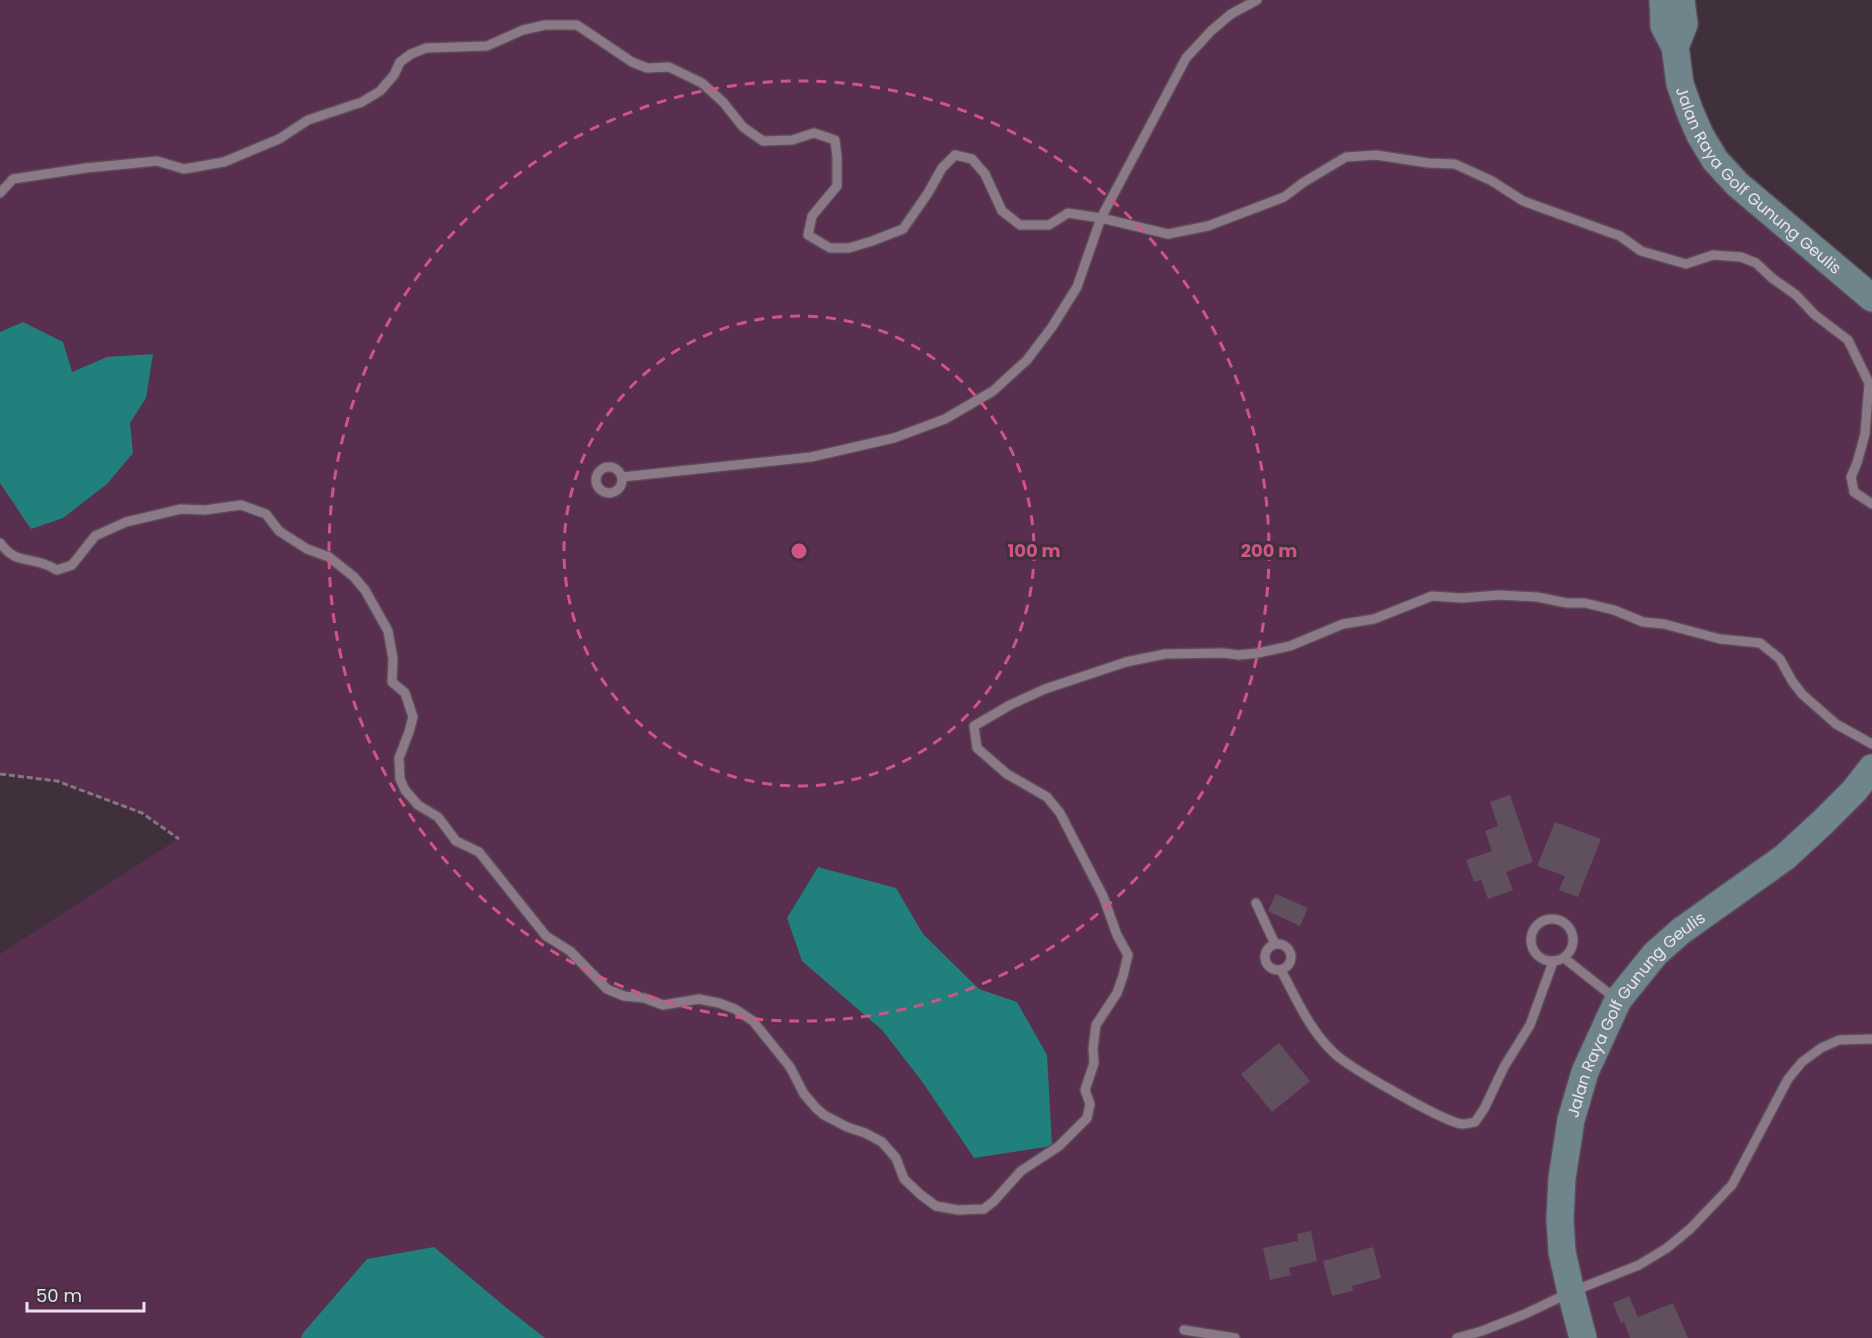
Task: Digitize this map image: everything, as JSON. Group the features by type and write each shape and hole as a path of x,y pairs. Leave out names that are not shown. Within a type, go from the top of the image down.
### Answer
{"main road":[{"name":"Jalan Raya Golf Gunung Geulis","path":"1663,0 1664,26 1675,47 1680,84 1700,135 1715,160 1737,184 1872,298"},
{"name":"Jalan Raya Golf Gunung Geulis","path":"1675,47 1684,24 1681,0"},
{"name":"Jalan Raya Golf Gunung Geulis","path":"1583,1338 1562,1252 1560,1219 1563,1178 1571,1120 1585,1072 1618,1000 1655,954 1681,931 1785,857 1854,791 1872,768"}],"lane":[{"path":"622,477 811,457 894,438 945,419 993,391 1027,360 1077,288 1101,218 1186,58 1231,14 1257,0"},
{"path":"0,193 14,179 86,168 157,161 184,169 224,162 279,139 308,120 362,102 380,91 394,75 400,62 411,54 426,48 488,46 523,30 545,25 577,25 632,62 647,68 669,67 702,83 723,102 743,127 763,141 792,140 814,133 835,140 837,186 813,216 808,236 830,248 849,248 903,228 928,193 942,168 956,155 972,159 985,174 1002,211 1020,225 1049,225 1068,213 1101,218 1168,234 1208,226 1284,197 1346,157 1376,155 1428,163 1455,164 1492,181 1523,201 1620,237 1641,251 1686,264 1713,255 1741,257 1756,262 1772,278 1796,295 1815,315 1848,340 1869,382 1865,434 1851,477 1854,492 1872,504"},
{"path":"0,543 19,559 42,563 57,570 72,565 95,536 126,522 181,509 205,510 241,505 266,514 279,531 307,549 329,557 354,577 365,590 388,631 393,659 392,682 405,693 413,717 399,758 400,779 405,790 418,805 438,817 456,841 479,852 546,936 570,951 608,989 624,996 644,998 663,1005 699,999 735,1009 753,1021 790,1066 804,1094 816,1108 824,1115 882,1142 896,1158 904,1179 921,1195 936,1206 958,1210 984,1209 1021,1171 1059,1146 1087,1118 1090,1104 1085,1090 1094,1063 1096,1025 1117,993 1128,955 1117,935 1103,896 1060,813 1047,796 1007,774 977,748 974,726 1010,705 1046,689 1126,662 1165,654 1258,653 1290,646 1343,624 1374,620 1432,596 1462,598 1499,595 1585,603 1614,610 1643,622 1664,624 1720,639 1760,643 1780,659 1802,694 1836,724 1872,744"},
{"path":"1256,903 1275,944"},
{"path":"1557,919 1568,925 1573,936 1572,948 1564,958 1553,962 1541,959 1532,950 1530,938 1535,927 1545,920 1557,919"},
{"path":"1275,944 1283,945 1290,950 1291,958 1288,966 1281,970 1273,970 1266,964 1264,956 1268,948 1275,944"},
{"path":"1564,958 1618,1000"},
{"path":"1281,970 1308,1021 1334,1053 1358,1070 1440,1116 1461,1124 1475,1122 1484,1110 1504,1067 1530,1024 1553,962"},
{"path":"1457,1338 1525,1314 1571,1292 1639,1265 1667,1248 1690,1229 1732,1185 1782,1089 1802,1062 1821,1048 1839,1040 1872,1039"},
{"path":"1184,1330 1235,1338"}],"path":[{"path":"0,774 57,781 142,813 178,839"}],"shaded area":[{"path":"0,0 1682,0 1700,135 1872,298 1872,1338 0,1338 0,954 178,839 145,815 57,781 0,774"},
{"path":"23,322 63,342 72,372 107,357 153,354 146,398 130,423 133,453 107,484 63,518 31,529 0,483 0,332"},
{"path":"818,867 896,888 923,934 979,989 1017,1002 1047,1055 1052,1146 974,1158 921,1080 882,1030 802,961 787,918"},
{"path":"434,1247 545,1338 301,1338 367,1259"}],"building":[{"path":"1510,795 1533,862 1506,872 1513,890 1488,899 1481,880 1474,882 1466,860 1492,851 1485,831 1498,826 1490,802"},
{"path":"1555,822 1601,839 1578,897 1559,890 1565,876 1537,866"},
{"path":"1276,894 1308,908 1300,926 1268,911"},
{"path":"1279,1043 1310,1081 1272,1112 1241,1074"},
{"path":"1311,1231 1317,1261 1289,1268 1291,1275 1270,1280 1263,1248 1298,1241 1297,1234"},
{"path":"1373,1247 1381,1278 1352,1286 1353,1291 1332,1296 1323,1261"},
{"path":"1629,1296 1638,1317 1673,1303 1688,1338 1630,1338 1613,1303"}]}
